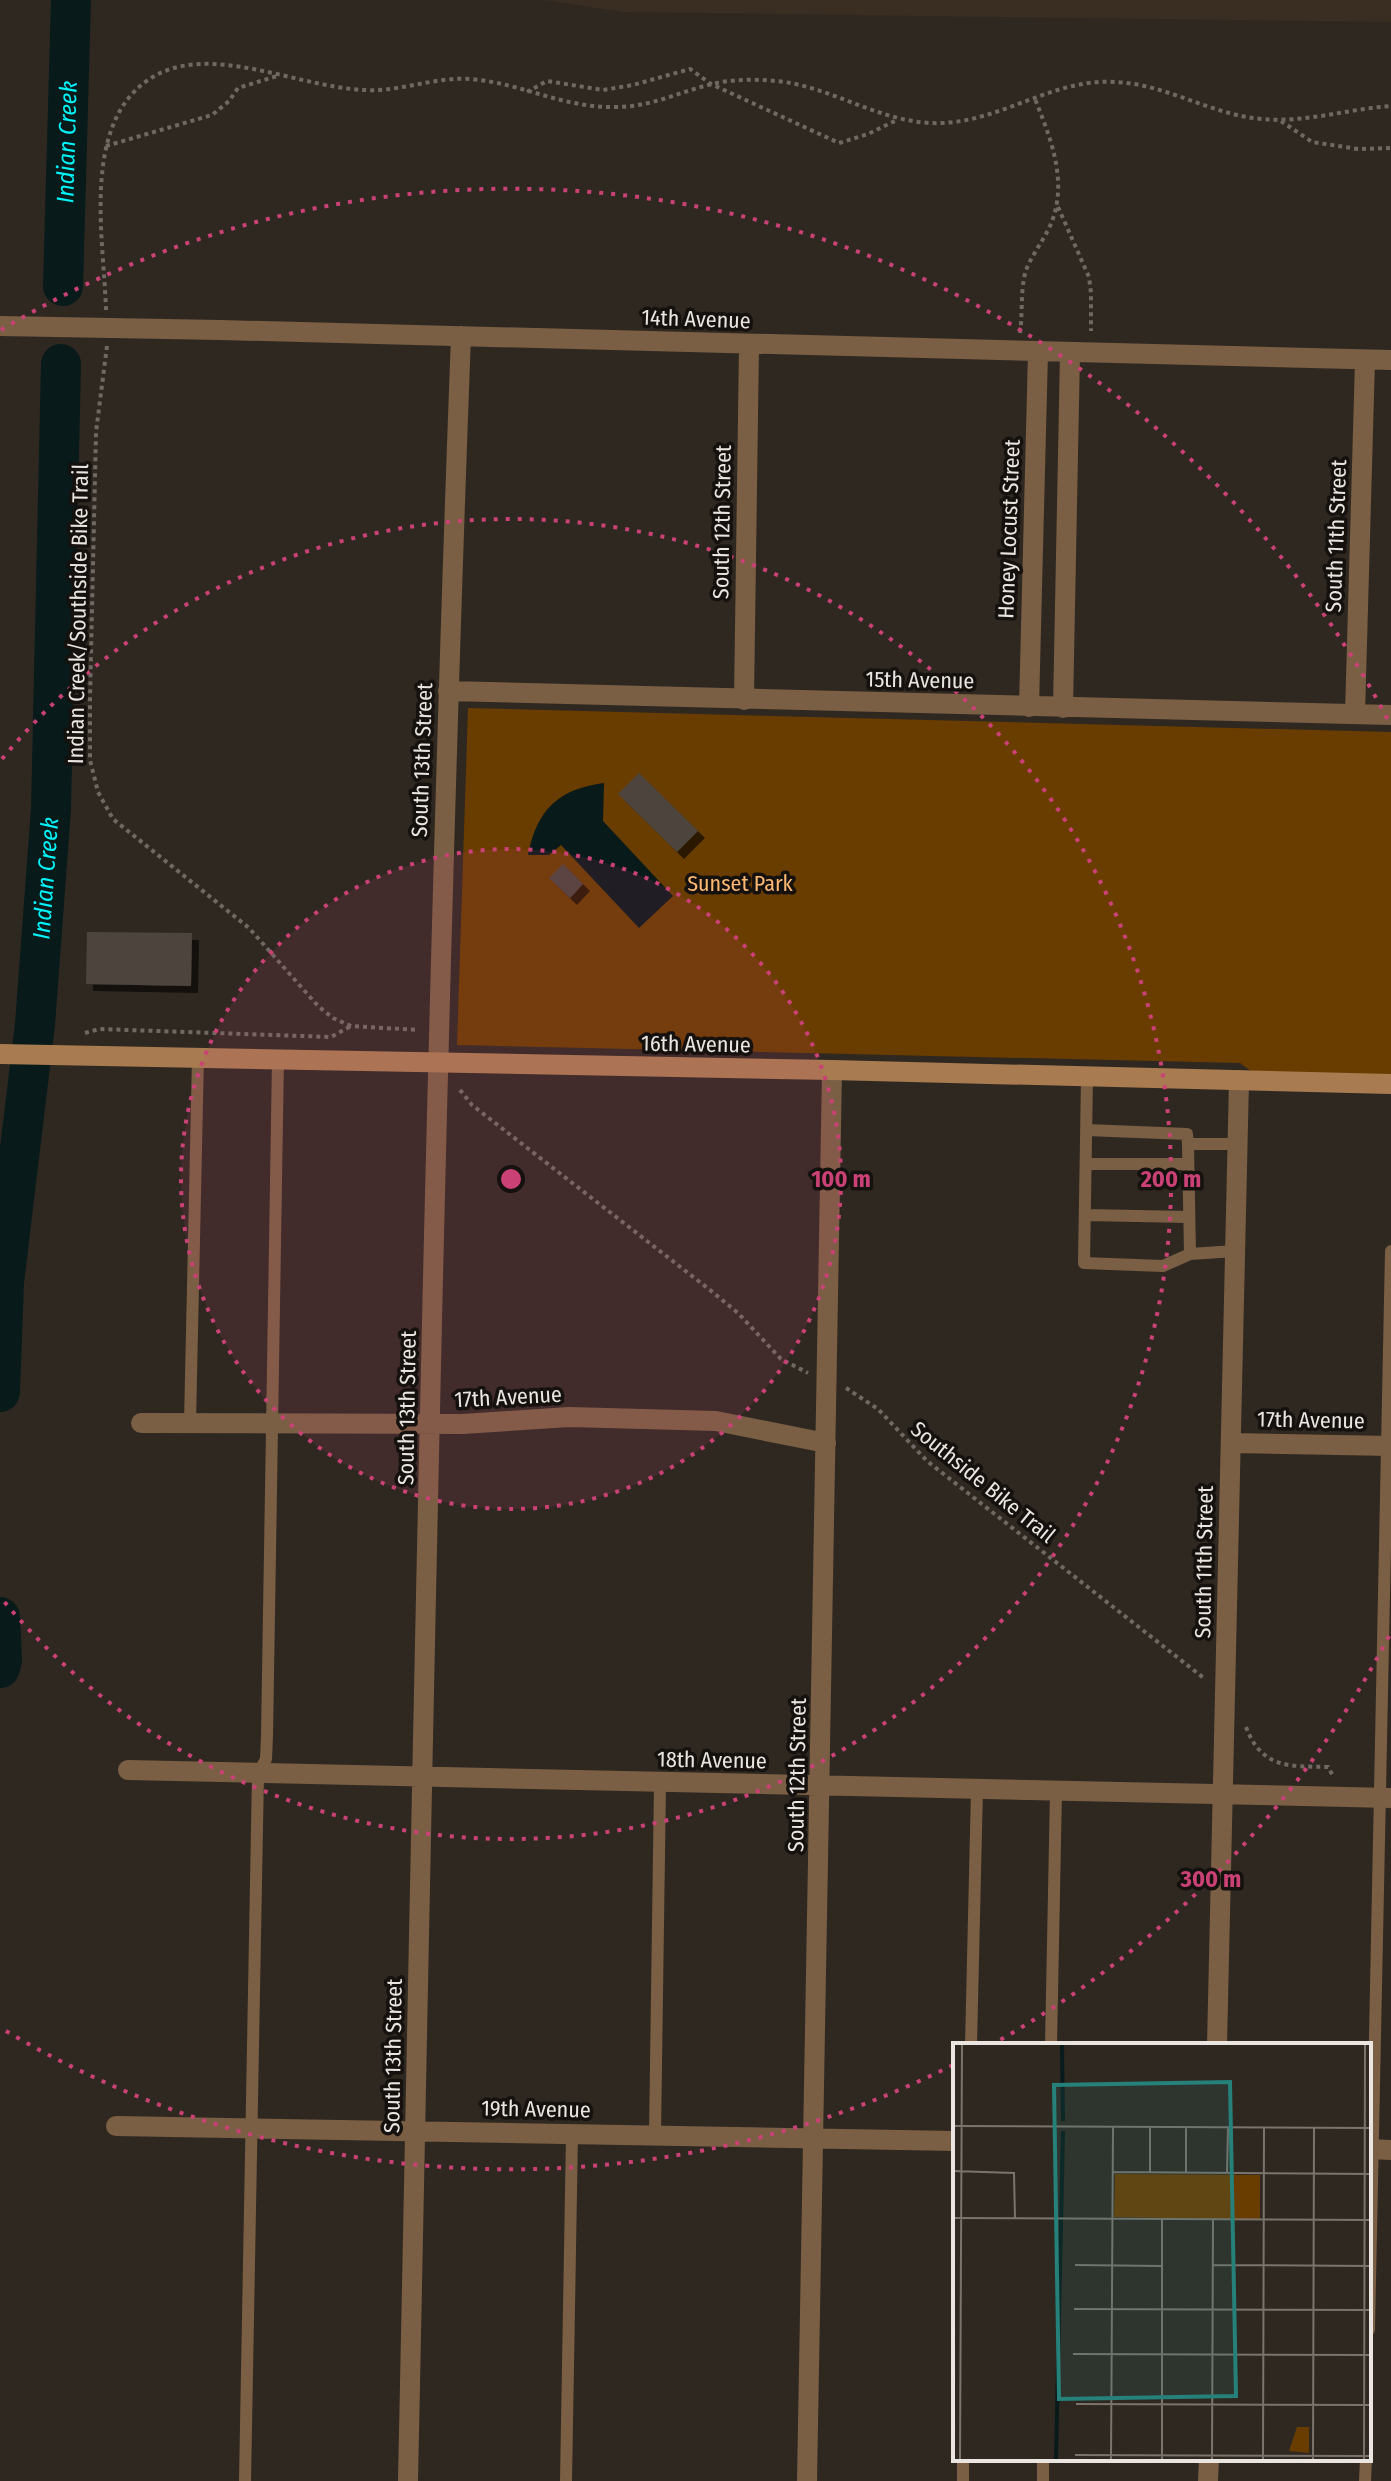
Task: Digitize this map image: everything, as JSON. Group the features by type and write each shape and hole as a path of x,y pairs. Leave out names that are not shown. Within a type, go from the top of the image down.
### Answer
{"street":[{"name":"14th Avenue","path":"0,326 1391,360"},
{"name":"South 13th Street","path":"408,2481 448,691 461,336"},
{"name":"South 12th Street","path":"744,700 749,345"},
{"name":"Honey Locust Street","path":"1029,707 1038,352"},
{"path":"1063,708 1070,353"},
{"name":"South 11th Street","path":"1355,714 1365,360"},
{"name":"15th Avenue","path":"448,691 1391,715"},
{"name":"16th Avenue","path":"0,1054 1391,1084"},
{"name":"South 12th Street","path":"807,2481 832,1070"},
{"name":"South 11th Street","path":"1217,2043 1239,1080"},
{"name":"17th Avenue","path":"141,1423 430,1424 569,1417 716,1421 826,1443"},
{"name":"17th Avenue","path":"1231,1443 1389,1446"},
{"name":"18th Avenue","path":"128,1770 1386,1798"},
{"name":"19th Avenue","path":"116,2126 953,2141"},
{"path":"1208,2481 1209,2461"}],"lane":[{"path":"190,1423 198,1057"},
{"path":"245,2481 258,1774 266,1759 267,1736 278,1059"},
{"path":"1087,1077 1084,1263 1163,1266 1190,1254 1235,1251"},
{"path":"1086,1130 1238,1144"},
{"path":"1187,1139 1190,1254"},
{"path":"1086,1164 1188,1164"},
{"path":"1085,1215 1189,1217"},
{"path":"1371,2290 1378,2150 1386,1798 1391,1251"},
{"path":"655,2135 660,1783"},
{"path":"971,2043 977,1789"},
{"path":"1051,2043 1056,1791"},
{"path":"566,2481 572,2134"},
{"path":"1365,2481 1366,2461"}],"path":[{"path":"107,328 102,249 109,132 117,113 131,95 163,71 200,63 221,64 360,90 468,79 581,106 644,105 711,84 754,79 813,87 899,119 932,123 976,119 1062,88 1086,83 1134,83 1237,115 1279,119 1310,119 1354,109 1391,106"},
{"path":"527,92 547,81 603,90 690,69 711,84 839,143 868,134 899,119"},
{"path":"106,146 133,136 197,122 229,101 238,88 278,76"},
{"path":"1016,351 1027,267 1052,223 1057,204 1055,150 1035,99"},
{"path":"1279,119 1312,142 1358,149 1391,148"},
{"path":"1057,204 1089,277 1091,353"},
{"name":"Indian Creek/Southside Bike Trail","path":"107,328 96,432 90,698 92,776 113,819 249,928 318,1006 333,1018 351,1026"},
{"path":"84,1033 99,1029 331,1037 351,1026 405,1030"},
{"name":"Southside Bike Trail","path":"460,1093 738,1313 781,1359 865,1399 927,1461 1225,1695 1239,1708 1252,1741 1260,1752 1281,1764 1328,1767 1342,1797"}],"shaded area":[{"path":"545,0 1391,0 1391,22 623,12"},
{"path":"604,783 603,821 673,896 639,928 561,845 549,855 528,855 537,825 552,804 574,790"}],"green space":[{"name":"Sunset Park","path":"468,708 1391,732 1391,1084 1263,1080 1240,1063 457,1045"}],"building":[{"path":"639,773 698,831 677,852 618,794"},
{"path":"563,864 583,884 570,898 549,878"},
{"path":"87,932 192,933 191,986 86,984"}],"waterway":[{"name":"Indian Creek","path":"63,286 71,0"},
{"name":"Indian Creek","path":"0,1392 4,1282 35,1024 51,809 61,364"},
{"name":"Indian Creek","path":"0,1617 0,1668"}]}
